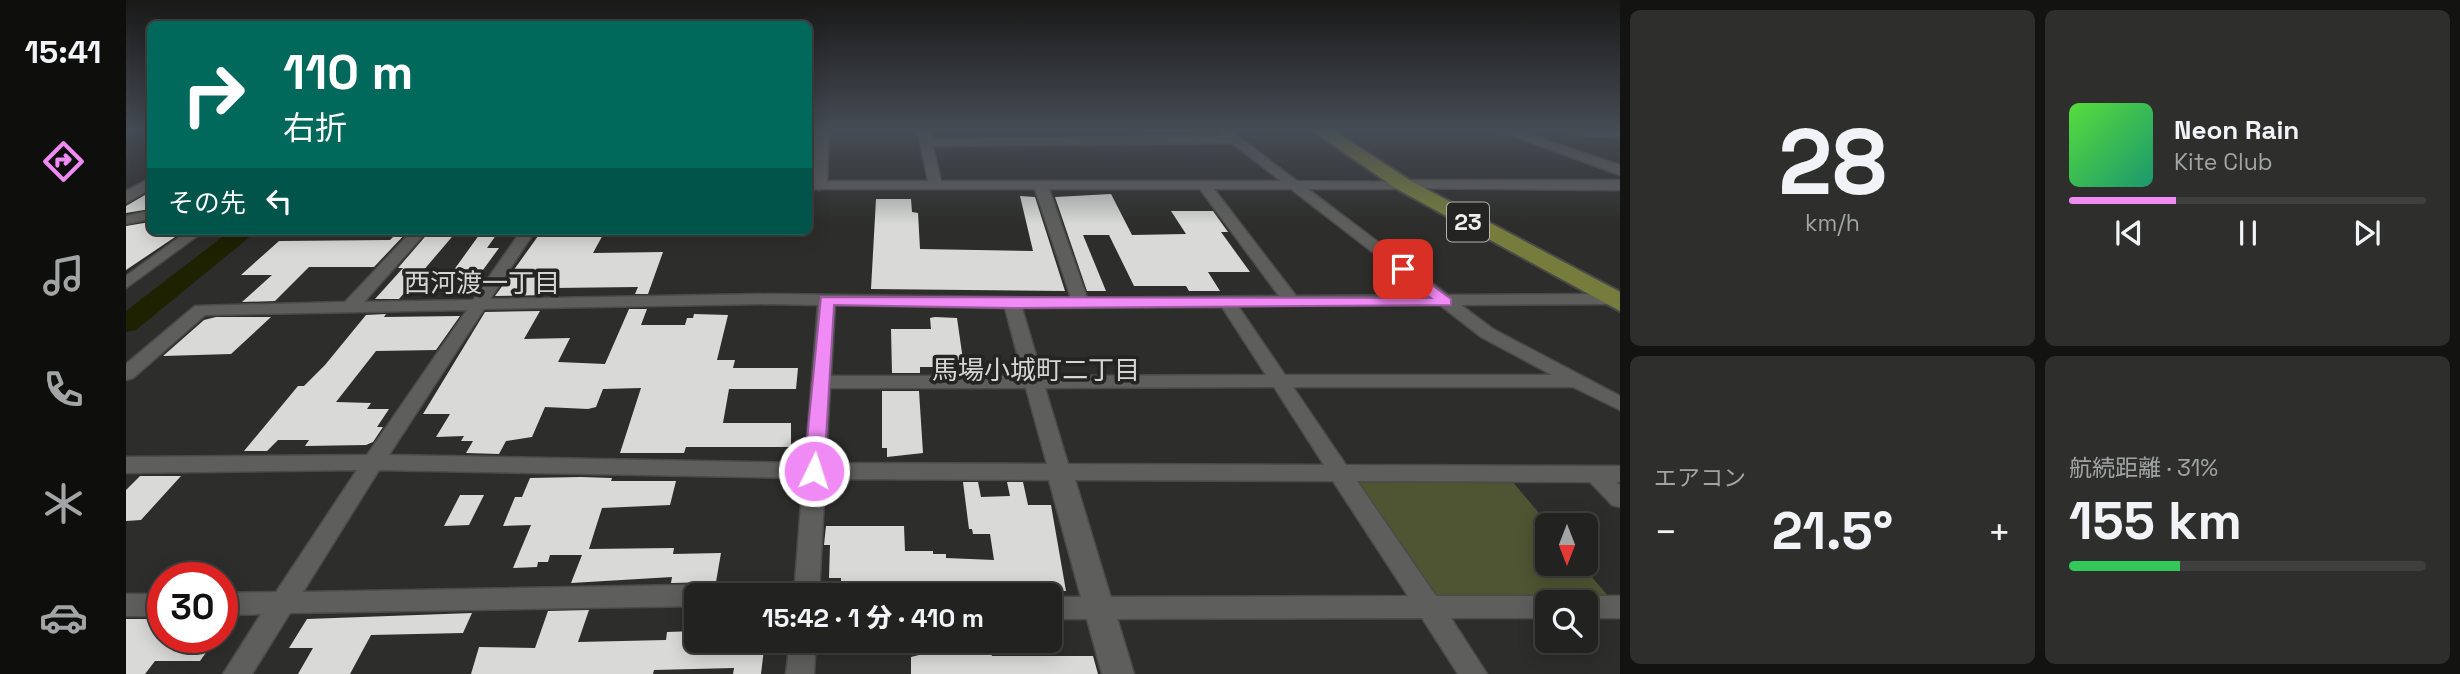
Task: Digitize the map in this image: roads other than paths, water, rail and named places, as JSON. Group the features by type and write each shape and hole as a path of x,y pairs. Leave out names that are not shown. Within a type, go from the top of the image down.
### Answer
{"main road":[{"name":"23","path":"1373,162 1619,299"},
{"name":"23","path":"1377,162 1410,185"}],"street":[{"path":"817,162 814,185 1620,185"},
{"path":"931,162 936,186"},
{"path":"1265,162 1487,333 1620,404"},
{"path":"1599,162 1620,170"},
{"path":"126,198 147,185"},
{"path":"1204,185 1292,302"},
{"path":"1041,186 1081,303"},
{"path":"126,220 147,216"},
{"path":"126,283 192,235"},
{"path":"350,307 416,235"},
{"path":"237,674 373,462 525,235"},
{"path":"126,374 201,310 480,303 827,300 1081,303 1619,299"},
{"path":"808,583 827,300"},
{"path":"1227,302 1473,674"},
{"path":"1012,303 1118,674"},
{"path":"820,382 1577,381"},
{"path":"126,466 373,462 814,471 1620,474"},
{"path":"1595,474 1620,499"},
{"path":"238,604 684,595"},
{"path":"126,605 147,605"},
{"path":"1062,608 1535,607"},
{"path":"1598,607 1620,607"},
{"path":"800,674 802,653"}],"waterway":[{"path":"126,324 240,235"}],"district":[{"name":"西河渡一丁目","path":"482,283"},
{"name":"馬場小城町二丁目","path":"1036,370"}]}
